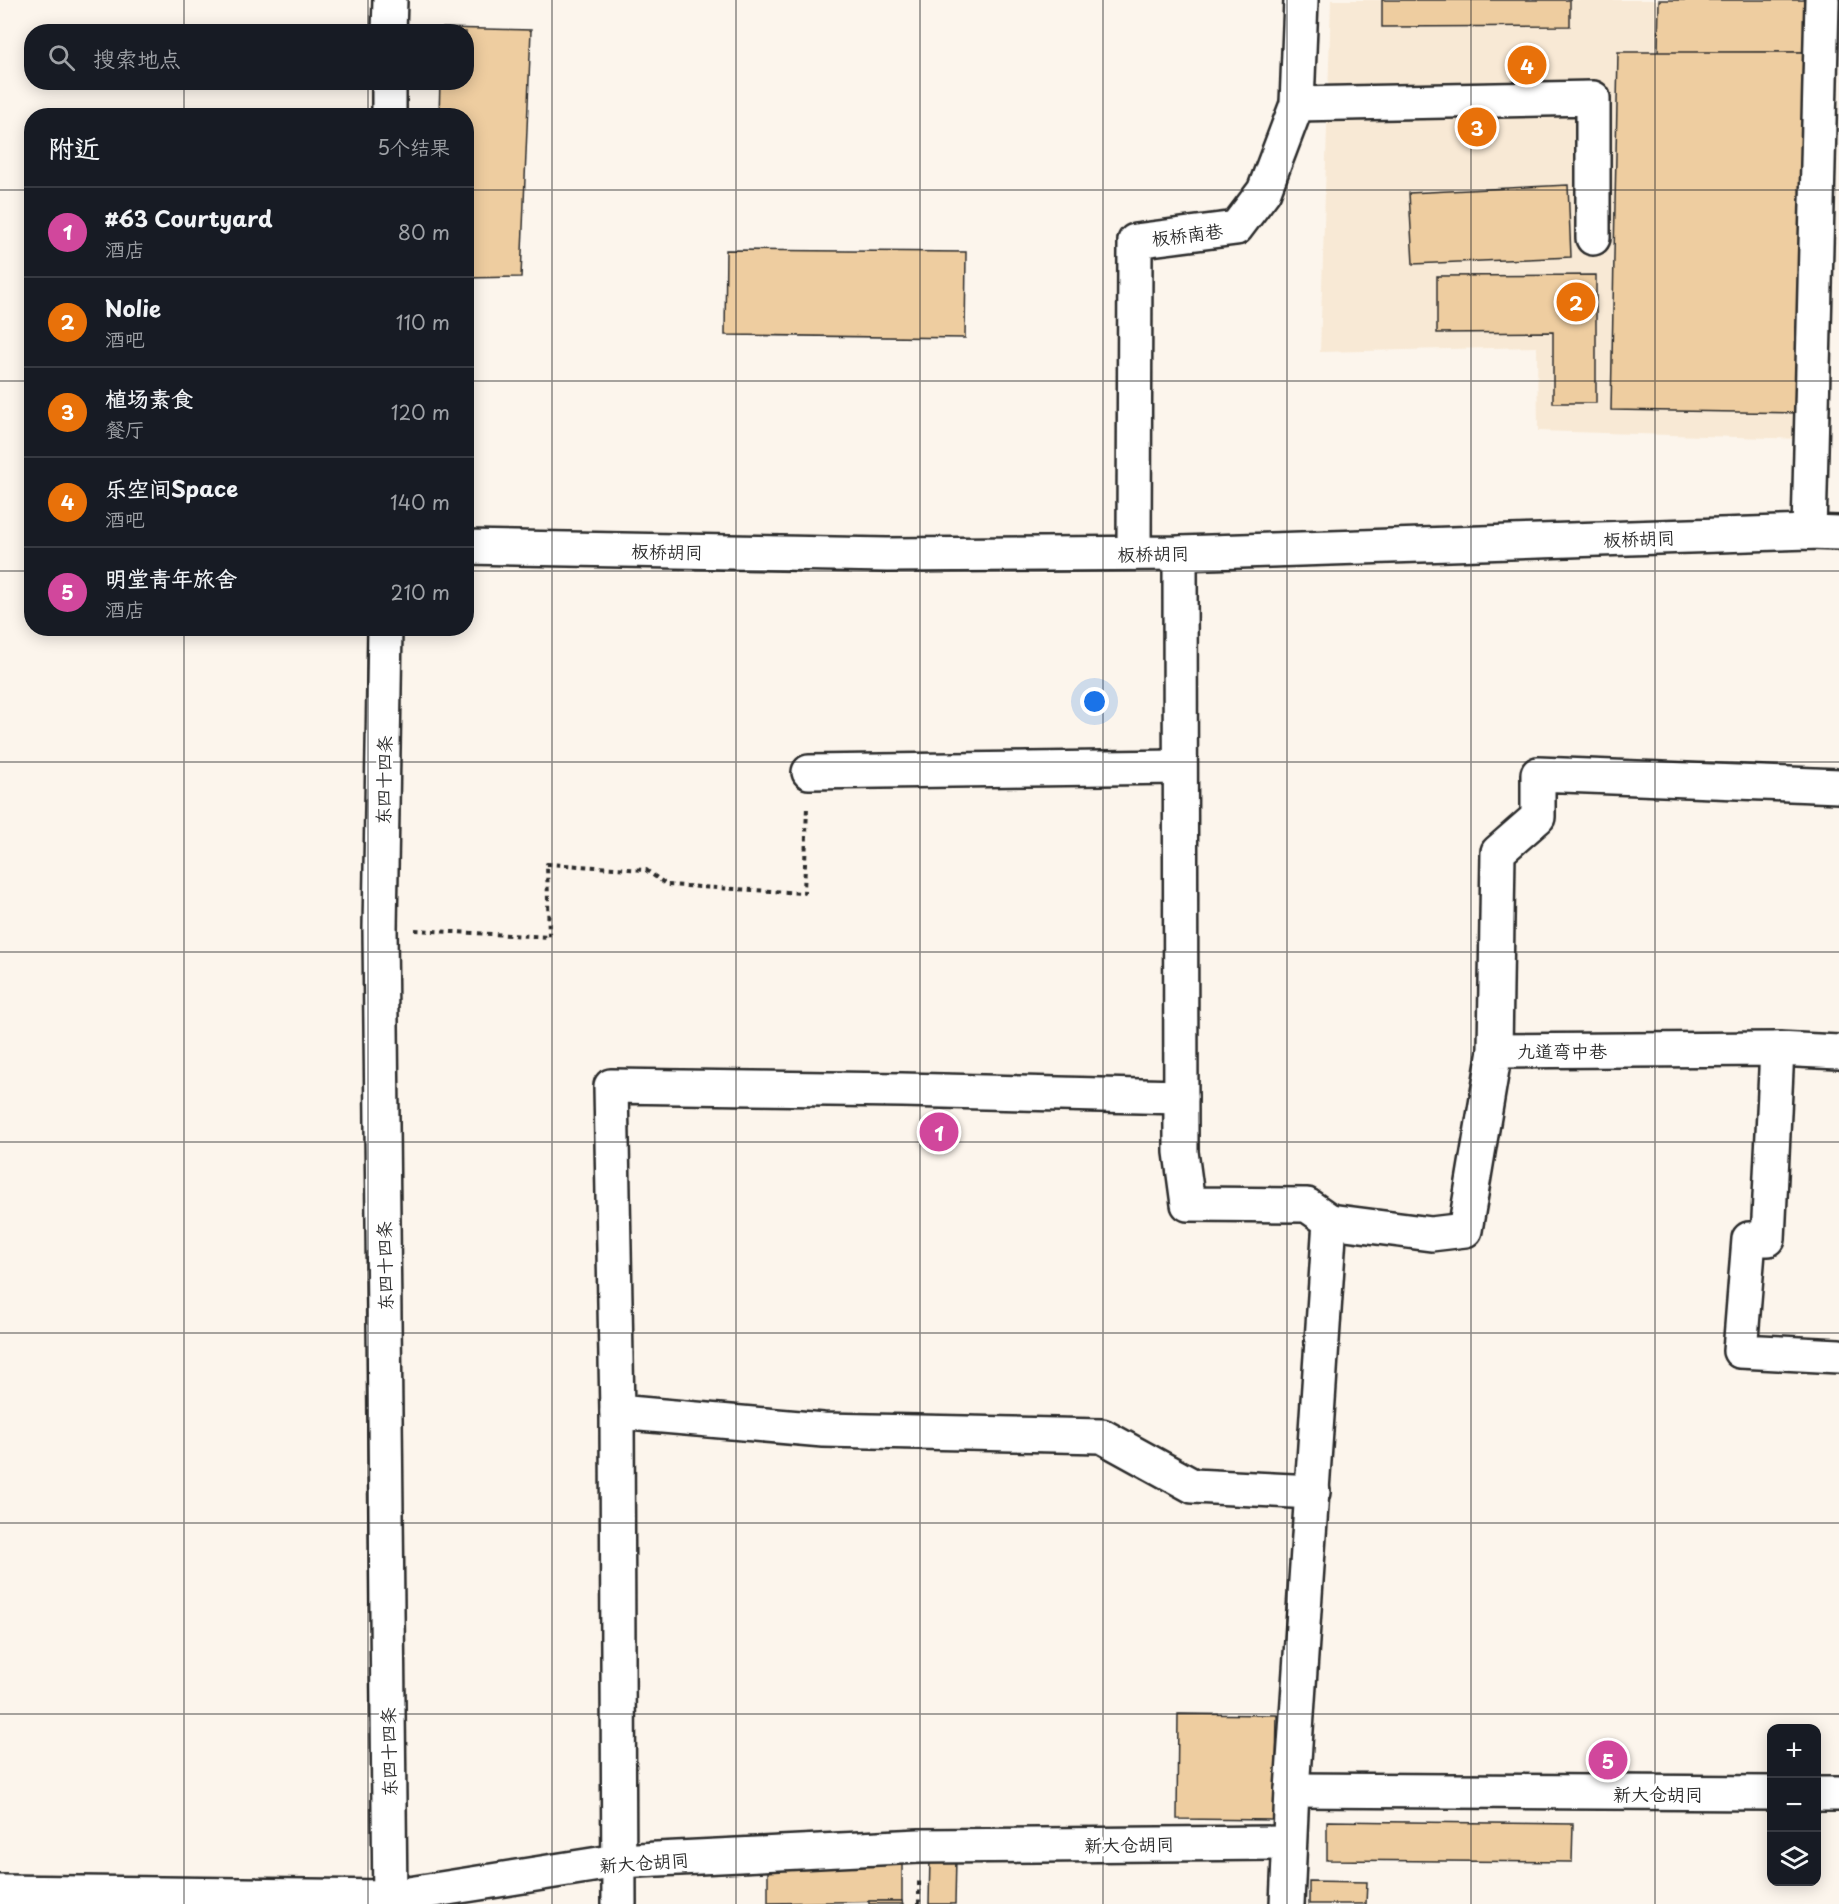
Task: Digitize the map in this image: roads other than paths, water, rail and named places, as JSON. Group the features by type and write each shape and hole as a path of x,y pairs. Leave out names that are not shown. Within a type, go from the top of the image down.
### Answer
{"street":[{"path":"390,0 390,24"},
{"name":"板桥南巷","path":"1134,554 1135,241 1236,228 1264,191 1297,104 1301,0"},
{"path":"1822,0 1824,532"},
{"path":"389,90 389,108"},
{"path":"1297,104 1593,98 1593,238"},
{"name":"板桥胡同","path":"474,547 888,555 1134,554 1824,532"},
{"path":"1180,553 1181,1152 1188,1204 1307,1205 1330,1221 1292,1790 1287,1904"},
{"name":"东四十四条","path":"385,636 380,929 390,1900"},
{"path":"809,772 1179,767"},
{"path":"1495,1051 1498,852 1538,817 1538,774 1839,786"},
{"path":"1777,1049 1768,1239 1749,1239 1740,1351 1839,1356"},
{"name":"九道弯中巷","path":"1330,1221 1431,1234 1465,1230 1495,1051 1777,1049 1839,1052"},
{"path":"619,1904 617,1412 610,1086 1181,1097"},
{"path":"617,1412 823,1430 1102,1436 1193,1486 1313,1492"},
{"name":"新大仓胡同","path":"1292,1790 1767,1793"},
{"path":"1821,1794 1839,1794"},
{"name":"新大仓胡同","path":"0,1892 390,1900 618,1862 919,1846 1289,1843"}],"place":[{"name":"乐空间Space","path":"1527,65"},
{"name":"植场素食","path":"1477,127"},
{"name":"Nolie","path":"1576,302"},
{"name":"#63 Courtyard","path":"939,1132"},
{"name":"明堂青年旅舍","path":"1608,1760"}]}
